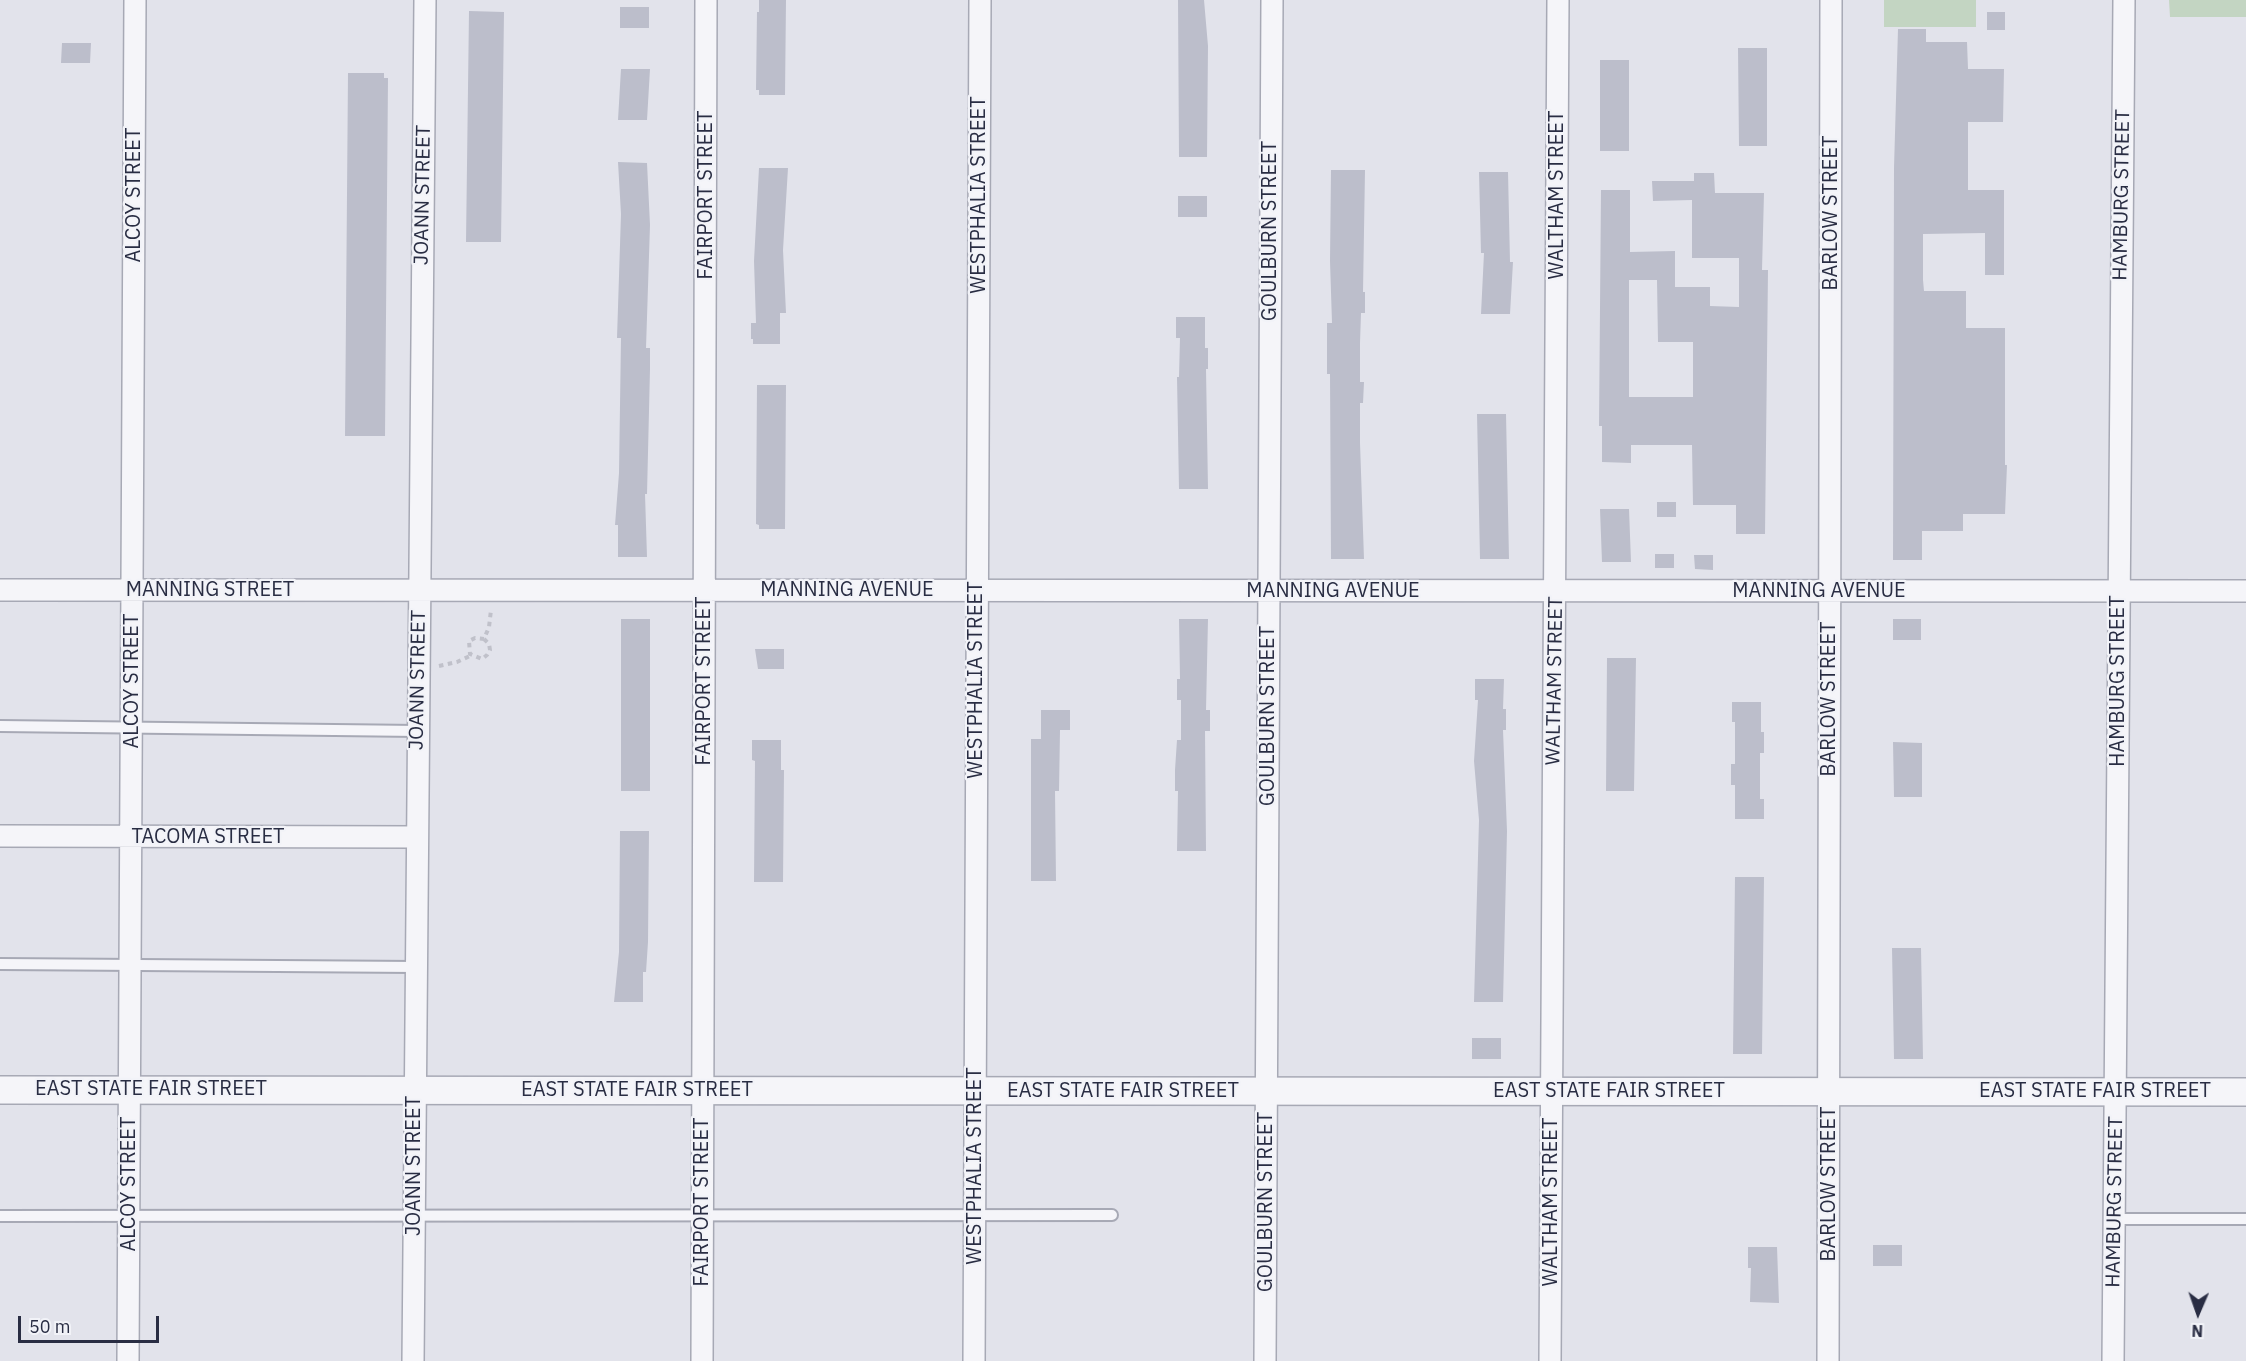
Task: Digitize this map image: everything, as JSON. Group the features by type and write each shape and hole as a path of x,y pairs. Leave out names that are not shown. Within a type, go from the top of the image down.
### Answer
{"street":[{"name":"ALCOY STREET","path":"128,1361 135,0"},
{"name":"JOANN STREET","path":"413,1361 425,0"},
{"name":"FAIRPORT STREET","path":"702,1361 706,0"},
{"name":"WESTPHALIA STREET","path":"974,1361 980,0"},
{"name":"GOULBURN STREET","path":"1265,1361 1272,0"},
{"name":"WALTHAM STREET","path":"1550,1361 1558,0"},
{"name":"BARLOW STREET","path":"1828,1361 1831,0"},
{"name":"HAMBURG STREET","path":"2114,1361 2124,0"},
{"name":"MANNING STREET","path":"0,590 419,590"},
{"name":"MANNING AVENUE","path":"419,590 2246,591"},
{"name":"TACOMA STREET","path":"0,837 417,837"},
{"name":"EAST STATE FAIR STREET","path":"0,1090 1551,1092 2117,1090 2246,1092"}],"lane":[{"path":"0,726 418,731"},
{"path":"0,964 416,967"},
{"path":"0,1216 414,1218 1112,1215"},
{"path":"2115,1219 2246,1219"}],"path":[{"path":"484,639 489,627 491,610"},
{"path":"475,638 484,639 490,650 482,659 472,655 468,648 469,641 475,638"},
{"path":"436,666 457,662 472,655"}],"green space":[{"path":"1884,0 1976,0 1976,27 1884,27"},
{"path":"2169,0 2246,0 2246,17 2170,17"}],"building":[{"path":"759,0 786,0 785,95 759,95 759,90 756,90"},
{"path":"1178,0 1204,0 1208,46 1207,157 1179,157"},
{"path":"620,7 649,7 649,28 620,28"},
{"path":"469,11 504,12 501,242 466,242"},
{"path":"1987,12 2005,12 2005,30 1987,30"},
{"path":"1898,29 1926,29 1926,42 1967,42 1968,69 2004,69 2003,122 1968,122 1968,190 2004,190 2004,275 1985,275 1985,233 1923,234 1923,280 1924,291 1966,291 1966,328 2005,328 2005,465 2007,465 2005,514 1963,514 1963,531 1922,531 1922,560 1893,560 1894,168"},
{"path":"62,43 91,43 90,63 61,63"},
{"path":"1738,48 1767,48 1767,146 1739,146"},
{"path":"1600,60 1629,60 1629,151 1600,151"},
{"path":"621,69 650,69 647,120 618,120"},
{"path":"348,73 384,73 384,78 388,78 385,436 345,436"},
{"path":"618,162 647,163 650,225 646,348 650,348 650,369 647,494 645,494 647,557 618,557 618,525 615,525 619,473 621,338 617,338 621,214"},
{"path":"759,168 788,168 783,250 786,313 780,313 780,344 753,344 753,339 751,339 751,323 756,323 754,261"},
{"path":"1331,170 1365,170 1363,292 1365,292 1365,313 1361,313 1360,343 1360,382 1364,382 1363,403 1360,403 1360,443 1364,559 1331,559 1330,374 1327,374 1327,323 1332,323"},
{"path":"1479,172 1508,172 1510,262 1513,262 1510,314 1481,314 1484,253 1481,253"},
{"path":"1694,173 1714,173 1715,193 1764,193 1762,270 1768,270 1765,534 1736,534 1736,505 1693,505 1692,445 1631,445 1631,463 1602,462 1602,426 1599,426 1601,190 1630,190 1630,252 1675,251 1675,287 1710,287 1710,306 1739,307 1739,258 1692,258 1692,200 1653,201 1652,181 1694,181","holes":["1629,280 1657,280 1658,342 1693,342 1693,397 1629,397"]},
{"path":"1178,196 1207,196 1207,217 1178,217"},
{"path":"1176,317 1205,317 1205,348 1208,348 1208,369 1206,369 1208,489 1179,489 1177,377 1179,377 1180,338 1176,338"},
{"path":"757,385 786,385 785,529 759,529 759,525 756,524"},
{"path":"1477,414 1506,414 1509,559 1480,559"},
{"path":"1657,502 1676,502 1676,517 1657,517"},
{"path":"1600,509 1629,509 1631,562 1602,562"},
{"path":"1655,554 1674,554 1674,568 1655,568"},
{"path":"1694,555 1713,555 1713,570 1695,569"},
{"path":"621,619 650,619 650,791 621,791"},
{"path":"1179,619 1208,619 1206,710 1210,710 1210,731 1205,731 1206,851 1177,851 1178,791 1175,791 1175,770 1177,740 1181,740 1181,700 1177,700 1177,679 1180,679"},
{"path":"1893,619 1921,619 1921,640 1893,640"},
{"path":"755,649 784,649 784,669 758,669"},
{"path":"1607,658 1636,658 1634,791 1606,791"},
{"path":"1475,679 1504,679 1503,709 1506,709 1506,730 1503,730 1507,831 1503,1002 1474,1002 1479,820 1474,761 1478,700 1475,700"},
{"path":"1732,702 1761,702 1764,753 1760,753 1760,799 1764,799 1764,819 1735,819 1735,785 1731,785 1731,764 1735,764 1735,722 1732,722"},
{"path":"1041,710 1070,710 1070,730 1060,730 1059,791 1055,791 1056,881 1031,881 1031,739 1041,739"},
{"path":"752,740 781,740 781,770 784,770 783,882 754,882 755,761 752,760"},
{"path":"1893,742 1922,743 1922,797 1894,797"},
{"path":"620,831 649,831 648,942 646,972 643,972 643,1002 614,1002 619,952"},
{"path":"1735,877 1764,877 1762,1054 1733,1054"},
{"path":"1892,948 1921,948 1923,1059 1894,1059"},
{"path":"1472,1038 1501,1038 1501,1059 1472,1059"},
{"path":"1873,1245 1902,1245 1902,1266 1873,1266"},
{"path":"1748,1247 1777,1247 1779,1303 1750,1302 1751,1268 1748,1268"}]}
